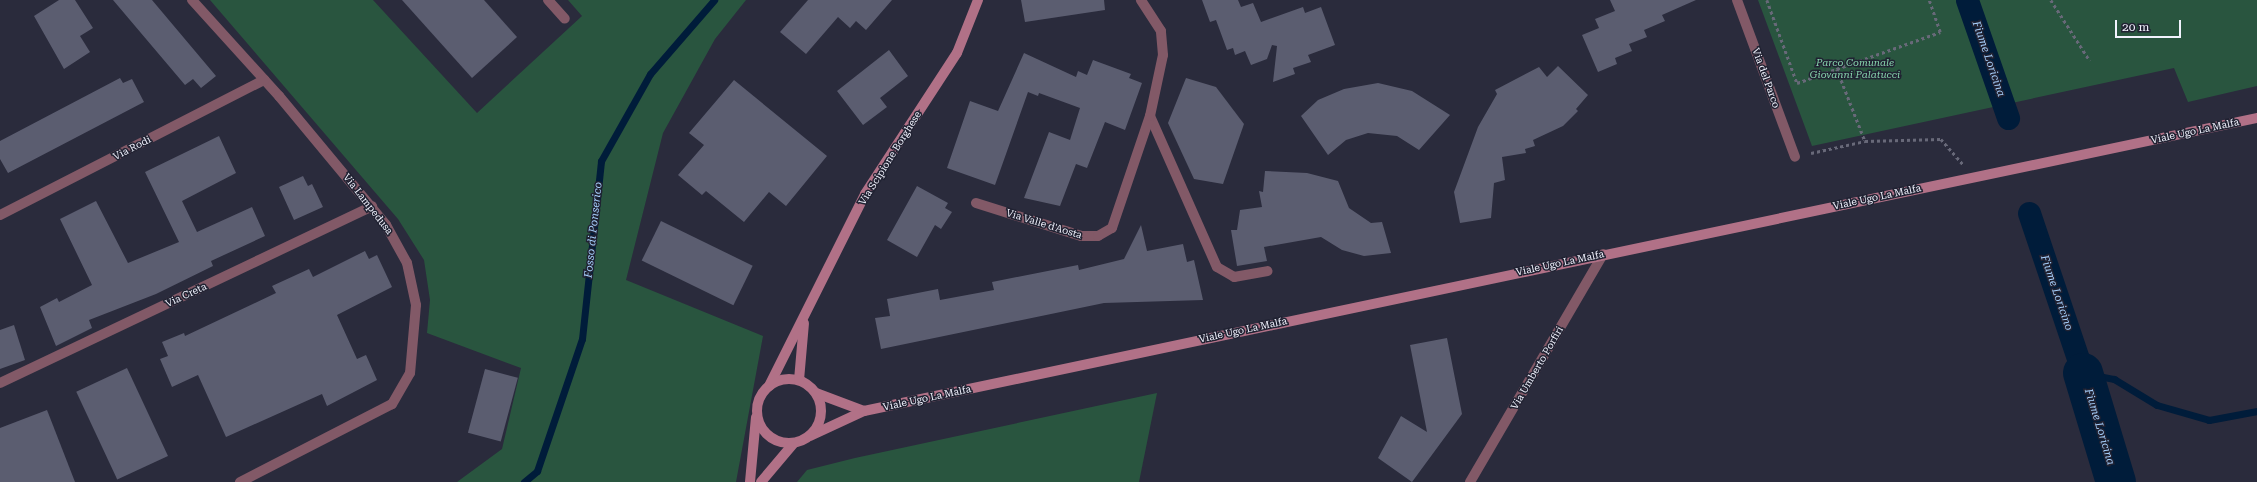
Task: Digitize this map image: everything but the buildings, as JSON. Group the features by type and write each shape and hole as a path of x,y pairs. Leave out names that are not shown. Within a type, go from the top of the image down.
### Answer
{"street":[{"name":"Via Lampedusa","path":"192,0 264,80 372,206 404,255 414,287 415,341 404,388 381,412 240,482"},
{"path":"548,0 565,19"},
{"name":"Via Scipione Borghese","path":"768,386 804,319 866,194 957,53 978,0"},
{"name":"Via Valle d'Aosta","path":"976,202 1081,236 1104,234 1118,218 1150,116 1164,46 1158,23 1141,0"},
{"name":"Via del Parco","path":"1737,0 1795,156"},
{"name":"Via Rodi","path":"0,215 264,80"},
{"path":"1150,116 1217,267 1234,277 1267,271"},
{"name":"Viale Ugo La Malfa","path":"810,436 864,411 1603,254 2257,118"},
{"name":"Via Creta","path":"0,384 372,206"},
{"name":"Via Umberto Porfiri","path":"1470,482 1603,254"},
{"name":"Via Scipione Borghese","path":"799,380 804,319"},
{"path":"750,482 757,413 762,394 768,386 778,381 799,380 816,393 864,411"},
{"path":"761,482 794,443 810,436 821,411 816,393"},
{"path":"757,413 765,432 783,442 794,443"}],"path":[{"path":"1767,0 1796,83 1940,32 1929,0"},
{"path":"2051,0 2090,61"},
{"path":"1837,69 1865,141"},
{"path":"1795,156 1865,141 1941,139 1974,176"}],"green space":[{"path":"210,0 373,0 477,113 582,16 568,0 746,0 715,39 663,133 626,280 763,336 736,482 457,482 502,449 521,368 427,333 430,300 424,260 398,219"},
{"name":"Parco Comunale Giovanni Palatucci","path":"1758,0 2257,0 2257,86 2188,102 2174,68 1812,146"},
{"path":"1157,393 1139,482 797,482 807,470 855,458"}],"waterway":[{"name":"Fosso di Ponserico","path":"524,482 537,471 582,339 601,161 650,74 714,0"},
{"name":"Fiume Loricina","path":"1967,0 2008,118"},
{"name":"Fiume Loricino","path":"2029,213 2083,373"},
{"path":"2083,373 2114,379 2157,405 2209,420 2257,411"},
{"name":"Fiume Loricina","path":"2083,373 2116,482"}]}
